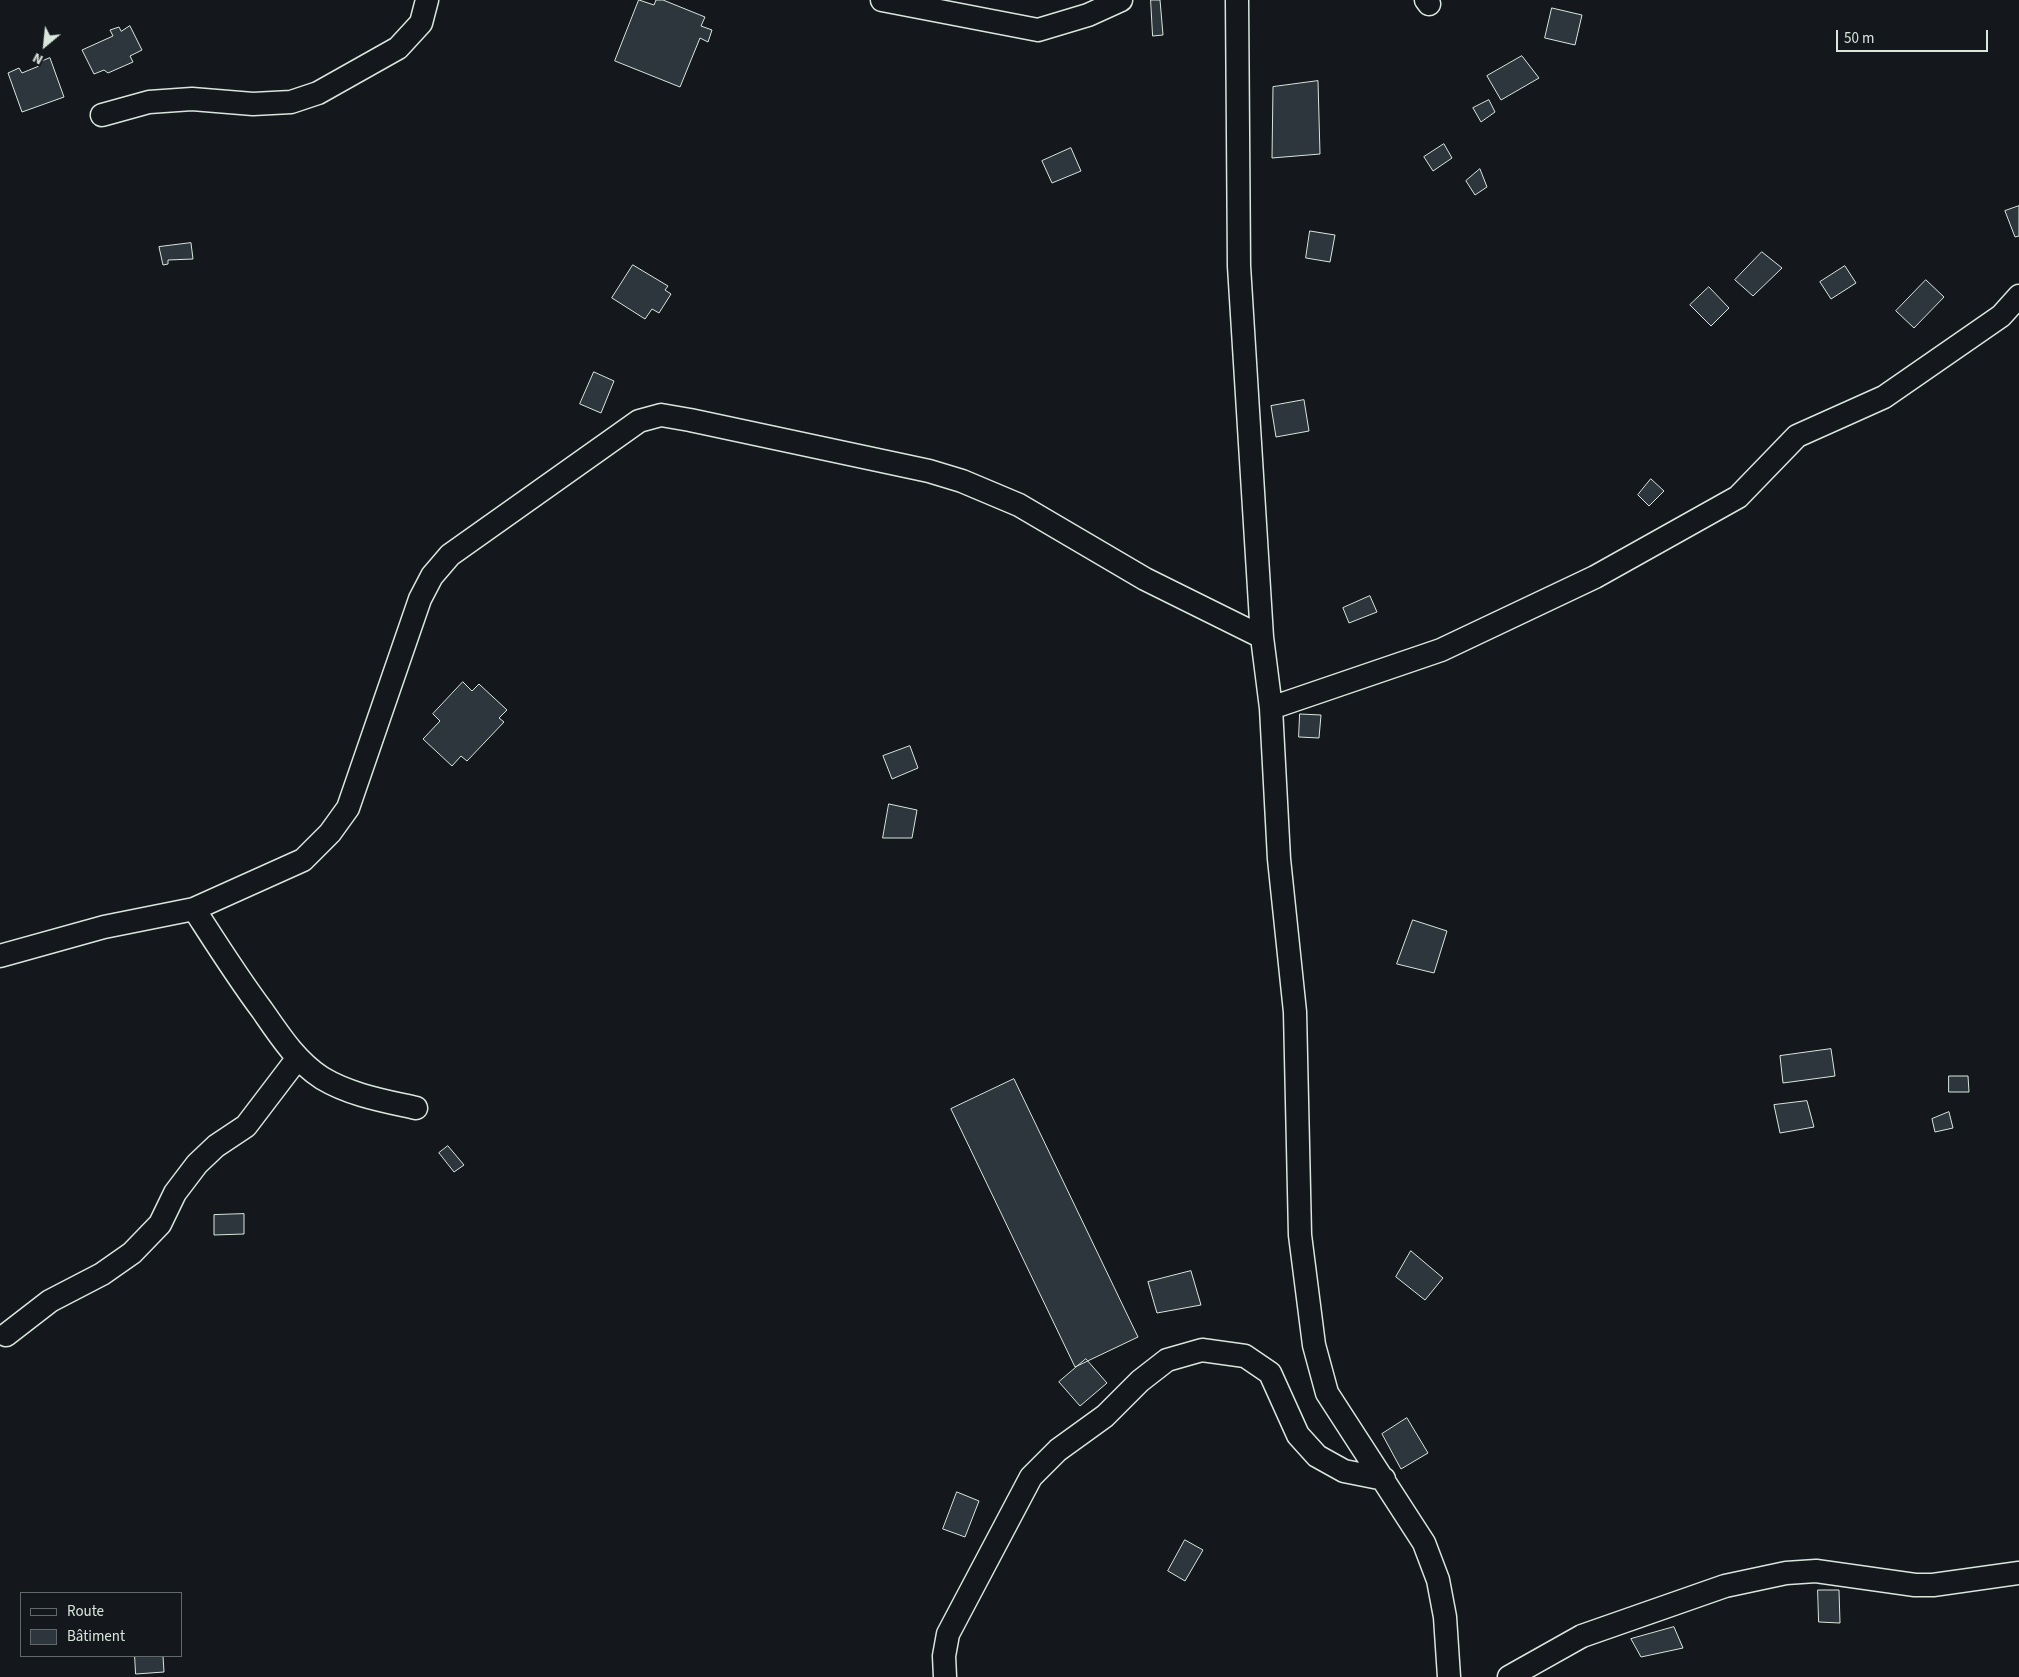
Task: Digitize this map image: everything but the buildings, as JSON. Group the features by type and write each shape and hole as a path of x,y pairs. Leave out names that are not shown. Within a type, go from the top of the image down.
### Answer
{"street":[{"path":"102,114 149,102 192,99 253,104 291,102 318,93 398,48 421,23 427,0"},
{"path":"882,0 1038,30 1088,16 1121,0"},
{"path":"1237,0 1239,266 1262,638 1271,708 1279,859 1294,1012 1300,1235 1314,1345 1327,1394 1424,1543 1438,1580 1445,1617 1449,1677"},
{"path":"1271,708 1440,650 1595,577 1738,497 1797,436 1884,397 2001,316 2019,296"},
{"path":"0,956 104,927 194,909 303,860 330,833 348,808 420,599 432,576 450,555 639,421 661,415 929,471 962,481 1019,505 1145,579 1262,638"},
{"path":"194,909 247,990 297,1059 323,1078 341,1087 364,1096 416,1108"},
{"path":"6,1335 50,1301 102,1274 132,1253 160,1224 175,1193 197,1164 216,1146 246,1126 297,1059"},
{"path":"945,1677 944,1656 948,1634 1031,1477 1058,1450 1105,1416 1140,1381 1167,1360 1202,1350 1245,1356 1270,1373 1298,1435 1317,1456 1344,1471 1384,1479"},
{"path":"1509,1677 1582,1636 1725,1586 1786,1573 1816,1571 1915,1585 1933,1585 2019,1573"}]}
